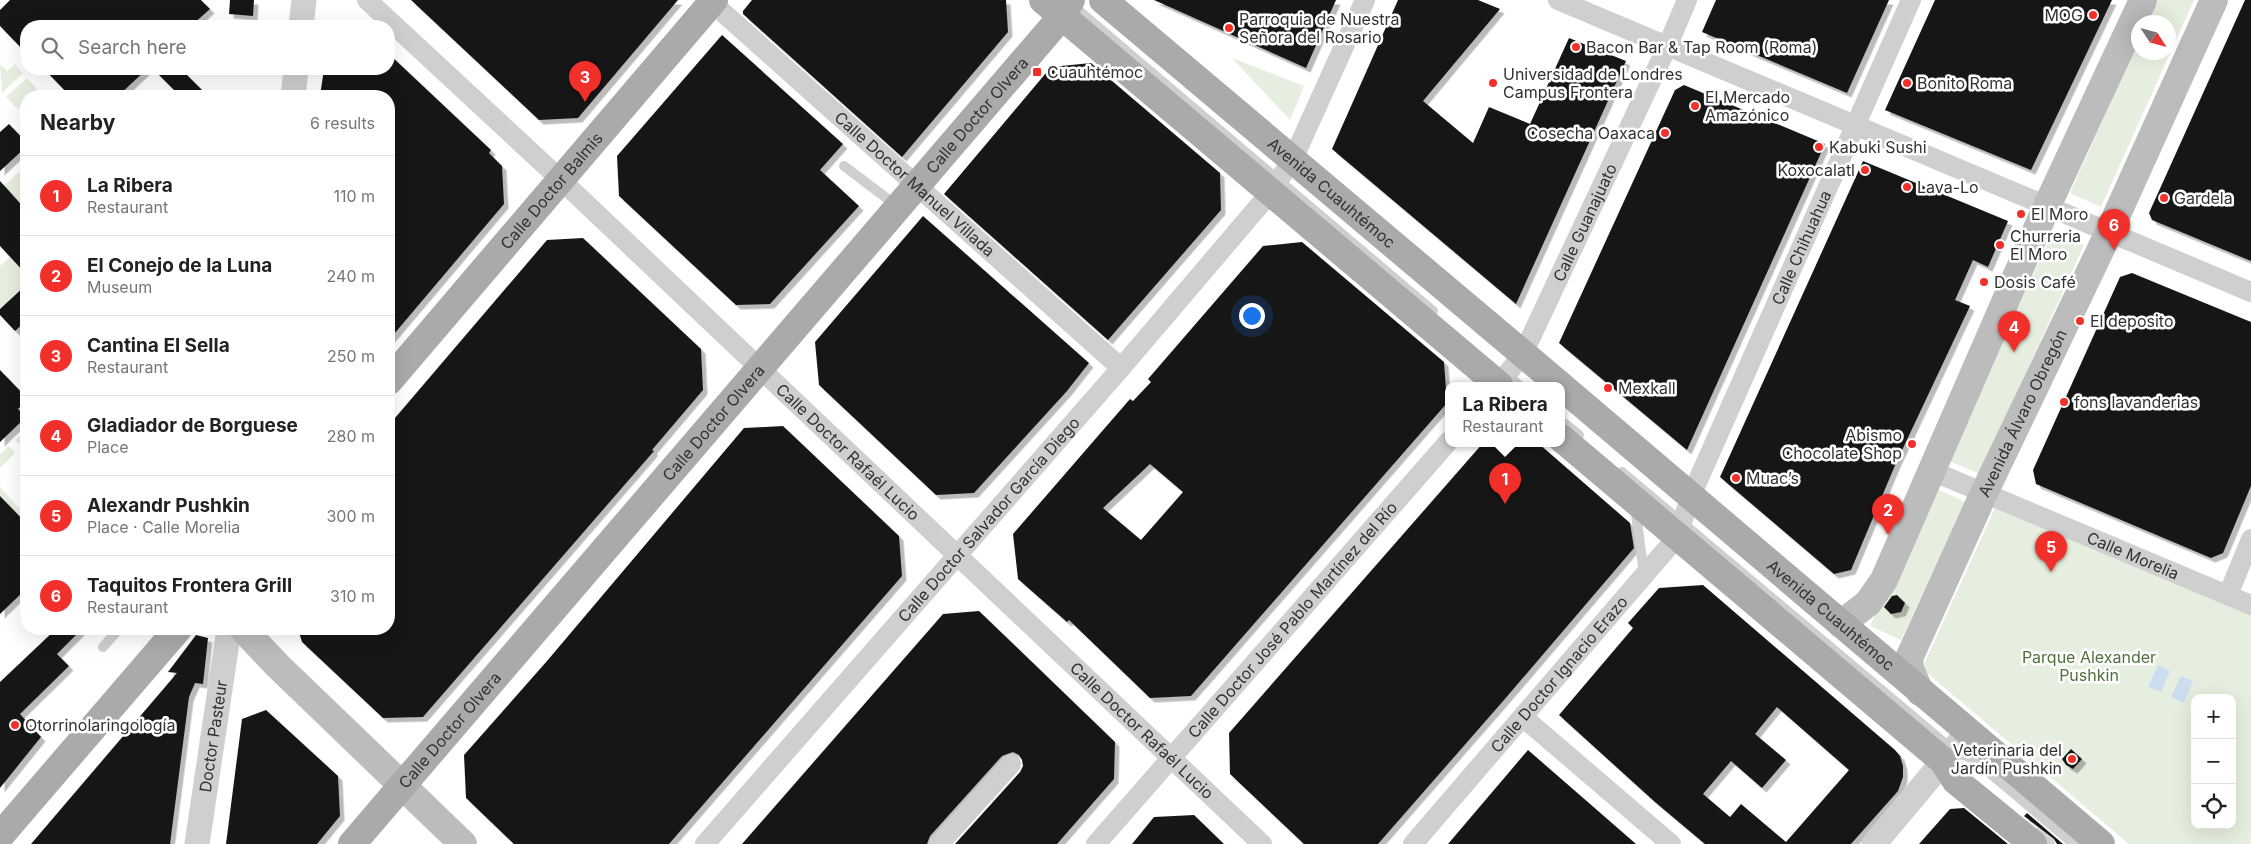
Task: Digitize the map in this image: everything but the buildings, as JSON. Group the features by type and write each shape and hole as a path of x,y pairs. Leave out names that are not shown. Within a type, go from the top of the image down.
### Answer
{"main road":[{"name":"Avenida Cuauhtémoc","path":"1103,0 1281,177 1503,381"},
{"path":"1841,624 1859,611 1876,594 1932,471 2047,206 2143,0"},
{"name":"Avenida Álvaro Obregón","path":"1920,692 1909,666 1910,656 1984,493 2109,232 2214,0"},
{"name":"Calle Doctor Balmis","path":"395,374 712,1"},
{"name":"Avenida Cuauhtémoc","path":"1062,4 1281,177 1523,354 1556,382"},
{"name":"Calle Doctor Olvera","path":"352,844 916,186 1062,4"},
{"name":"Avenida Cuauhtémoc","path":"1565,389 1920,692 1956,752 1956,781 2031,835"},
{"name":"Avenida Cuauhtémoc","path":"1573,439 1634,500 1679,530 1956,752 2102,844"},
{"path":"0,836 173,635"},
{"path":"249,635 277,665 463,844"}],"street":[{"path":"302,20 304,0"},
{"name":"Calle Doctor Rafaél Lucio","path":"367,0 389,20"},
{"name":"Calle Doctor Salvador García Diego","path":"705,844 1121,368 1281,177 1365,0"},
{"path":"1558,0 2251,292"},
{"name":"Calle Guanajuato","path":"1503,381 1523,354 1667,47 1687,0"},
{"name":"Calle Chihuahua","path":"1691,496 1911,0"},
{"name":"Calle Doctor Manuel Villada","path":"712,1 1121,368"},
{"name":"Calle Doctor Rafaél Lucio","path":"395,26 560,179 1262,844"},
{"path":"294,90 295,75"},
{"name":"Calle Doctor José Pablo Martínez del Río","path":"1096,844 1445,446"},
{"name":"Calle Morelia","path":"1932,471 2251,605"},
{"name":"Calle Doctor Ignacio Erazo","path":"1413,844 1645,576 1679,530 1691,496"},
{"path":"2228,595 2251,539"},
{"name":"Doctor Pasteur","path":"196,844 228,635"},
{"path":"1524,718 1670,844"},
{"path":"1874,844 1956,752"},
{"path":"940,844 1011,764"}],"lane":[{"path":"844,166 898,207"},
{"path":"1281,177 1441,318"},
{"path":"1565,427 1573,439"},
{"path":"1614,465 1679,530"},
{"path":"1634,500 1645,576"},
{"path":"103,647 114,635"},
{"path":"1956,752 1973,759 2074,844"},
{"path":"2031,835 2050,844"}],"green space":[{"path":"2158,0 2194,0 2176,40 2176,15 2150,15"},
{"path":"1232,58 1304,86 1290,120"},
{"path":"2131,58 2131,60 2167,60 2101,207 2070,193"},
{"path":"0,64 7,71 15,64 20,70 21,75 2,93"},
{"path":"27,78 38,90 20,90 20,107 18,109 6,97"},
{"path":"20,171 20,203 6,188 0,189"},
{"path":"2053,231 2084,245 1980,474 1949,461"},
{"path":"10,257 20,268 20,291 0,309 0,266"},
{"path":"20,435 20,445 15,440"},
{"path":"9,446 15,453 0,468 0,454"},
{"path":"0,487 20,509 20,517 0,496"},
{"path":"1935,488 1965,502 1901,640 1870,626"},
{"name":"Parque Alexander Pushkin","path":"1995,508 2251,615 2251,844 2129,844 1927,673 1924,664"}],"water":[{"path":"2158,665 2170,671 2161,692 2148,687"},
{"path":"2181,676 2193,681 2184,703 2171,697"}],"place":[{"name":"MOG","path":"2093,15"},
{"name":"Parroquia de Nuestra Señora del Rosario","path":"1229,28"},
{"name":"Bacon Bar & Tap Room (Roma)","path":"1576,47"},
{"name":"Cuauhtémoc","path":"1037,72"},
{"name":"Universidad de Londres Campus Frontera","path":"1493,83"},
{"name":"Bonito Roma","path":"1907,83"},
{"name":"Cantina El Sella","path":"585,102"},
{"name":"El Mercado Amazónico","path":"1695,106"},
{"name":"Cosecha Oaxaca","path":"1665,133"},
{"name":"Kabuki Sushi","path":"1819,147"},
{"name":"Koxocalatl","path":"1865,170"},
{"name":"Lava-Lo","path":"1907,187"},
{"name":"Gardela","path":"2164,198"},
{"name":"El Moro","path":"2021,214"},
{"name":"Churreria El Moro","path":"2000,245"},
{"name":"Taquitos Frontera Grill","path":"2114,250"},
{"name":"Dosis Café","path":"1984,282"},
{"name":"El deposito","path":"2080,321"},
{"name":"Gladiador de Borguese","path":"2014,352"},
{"name":"Mexkall","path":"1608,388"},
{"name":"fons lavanderias","path":"2064,402"},
{"name":"Abismo Chocolate Shop","path":"1912,444"},
{"name":"Muac’s","path":"1736,478"},
{"name":"La Ribera","path":"1505,504"},
{"name":"El Conejo de la Luna","path":"1888,535"},
{"name":"Alexandr Pushkin","path":"2051,572"},
{"name":"Otorrinolaringología","path":"15,725"},
{"name":"Veterinaria del Jardín Pushkin","path":"2072,759"}]}
